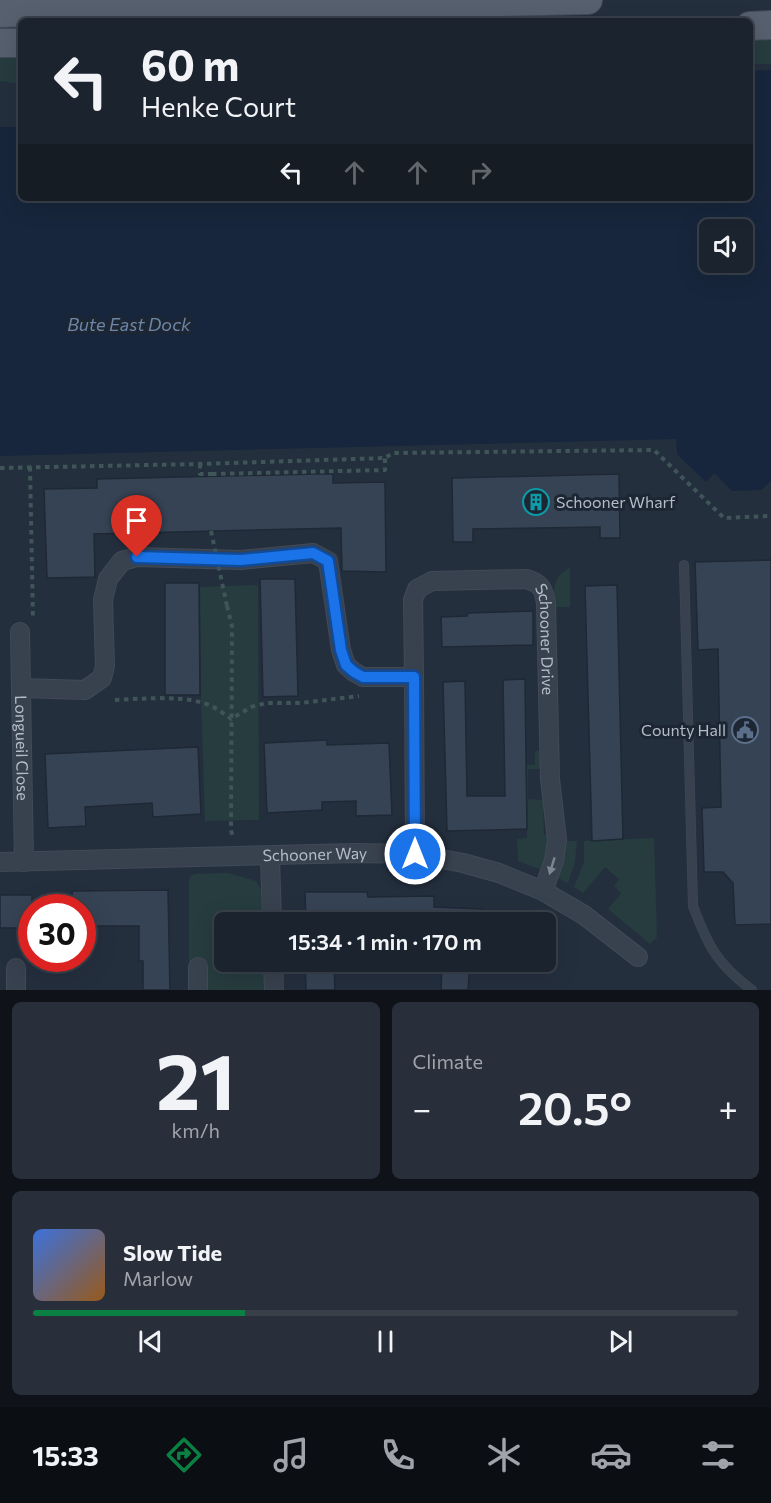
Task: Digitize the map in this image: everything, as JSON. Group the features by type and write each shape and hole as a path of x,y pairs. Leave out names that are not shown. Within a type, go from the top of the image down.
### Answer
{"main road":[{"path":"0,13 588,0"},
{"path":"753,26 771,25"},
{"path":"0,43 18,43"}],"street":[{"path":"21,688 86,690 102,678 105,666 103,600 108,579 122,561 137,557 241,560 313,553 328,561 341,650 346,665 363,677 414,677 415,854"},
{"name":"Schooner Drive","path":"414,677 413,600 417,589 432,581 443,580 526,579 542,586 546,604 550,779 557,840 554,861 543,891"},
{"name":"Longueil Close","path":"20,632 20,752 24,862"},
{"name":"Schooner Way","path":"0,862 270,857 354,853 415,854 463,862 499,873 543,891 584,915 638,957"},
{"path":"270,857 272,912"},
{"path":"198,967 198,990"},
{"path":"16,968 16,990"},
{"path":"273,972 274,990"}],"lane":[{"path":"684,565 693,906 708,944 722,964 752,990"}],"path":[{"path":"0,468 385,458 393,453 654,450 724,518 769,516 771,514"},
{"path":"200,464 200,474 385,470 385,458"},
{"path":"20,632 33,621 30,467"},
{"path":"211,531 232,626 231,831 237,857"},
{"path":"231,719 251,707 266,703 300,703 360,696"},
{"path":"115,700 185,699 218,709 231,719"}],"green space":[{"path":"753,32 771,32 771,64 753,64"},
{"path":"0,51 18,51 18,84 0,81"},
{"path":"570,568 570,607 554,607 554,589 557,579"},
{"path":"258,585 259,820 205,821 200,587"},
{"path":"542,740 542,769 528,769 528,799 543,800 544,835 550,835 544,871 518,861 517,839 527,838 527,765 535,765 535,751 539,751 539,741"},
{"path":"654,838 657,937 650,944 608,909 621,893 614,886 619,879 605,867 583,893 574,887 584,862 584,841"},
{"path":"563,841 577,841 575,862 568,883 555,877"},
{"path":"228,873 256,881 261,889 262,912 214,912 214,972 264,972 265,990 206,990 204,961 189,961 189,882 190,876"}],"water":[{"name":"Bute East Dock","path":"771,70 771,481 761,490 732,491 714,473 706,482 677,454 676,439 0,456 0,127 18,127 18,201 753,201 753,71"}],"building":[{"path":"333,474 333,483 385,482 386,572 342,571 341,528 94,534 95,577 47,578 44,489 97,488 97,479"},
{"name":"Schooner Wharf","path":"619,474 620,538 600,538 600,527 473,529 473,542 453,542 452,478"},
{"name":"County Hall","path":"771,560 771,924 735,925 733,883 723,872 704,872 702,808 721,807 718,649 698,650 695,562"},
{"path":"260,579 295,579 298,696 263,697"},
{"path":"165,583 199,583 200,695 165,695"},
{"path":"617,585 623,839 592,841 585,586"},
{"path":"533,611 533,645 442,647 441,617 467,616 468,613"},
{"path":"525,679 527,829 447,831 443,682 465,681 467,796 505,796 503,680"},
{"path":"327,740 327,745 389,743 392,815 356,816 356,801 322,802 322,810 267,813 264,743"},
{"path":"198,747 201,814 153,817 152,803 85,807 86,826 48,828 45,754"},
{"path":"168,890 170,990 143,990 143,961 139,961 139,926 96,926 96,894 72,894 72,891"},
{"path":"305,892 367,892 368,897 434,896 434,907 482,909 482,912 306,912"},
{"path":"0,895 18,895 18,928 0,928"},
{"path":"305,972 334,972 335,990 306,990"},
{"path":"442,972 469,972 468,990 441,990"}],"place":[{"name":"Schooner Wharf","path":"536,502"},
{"name":"County Hall","path":"745,730"}],"route":[{"path":"137,557 241,560 313,553 328,561 341,650 346,665 363,677 414,677 415,854"}]}
